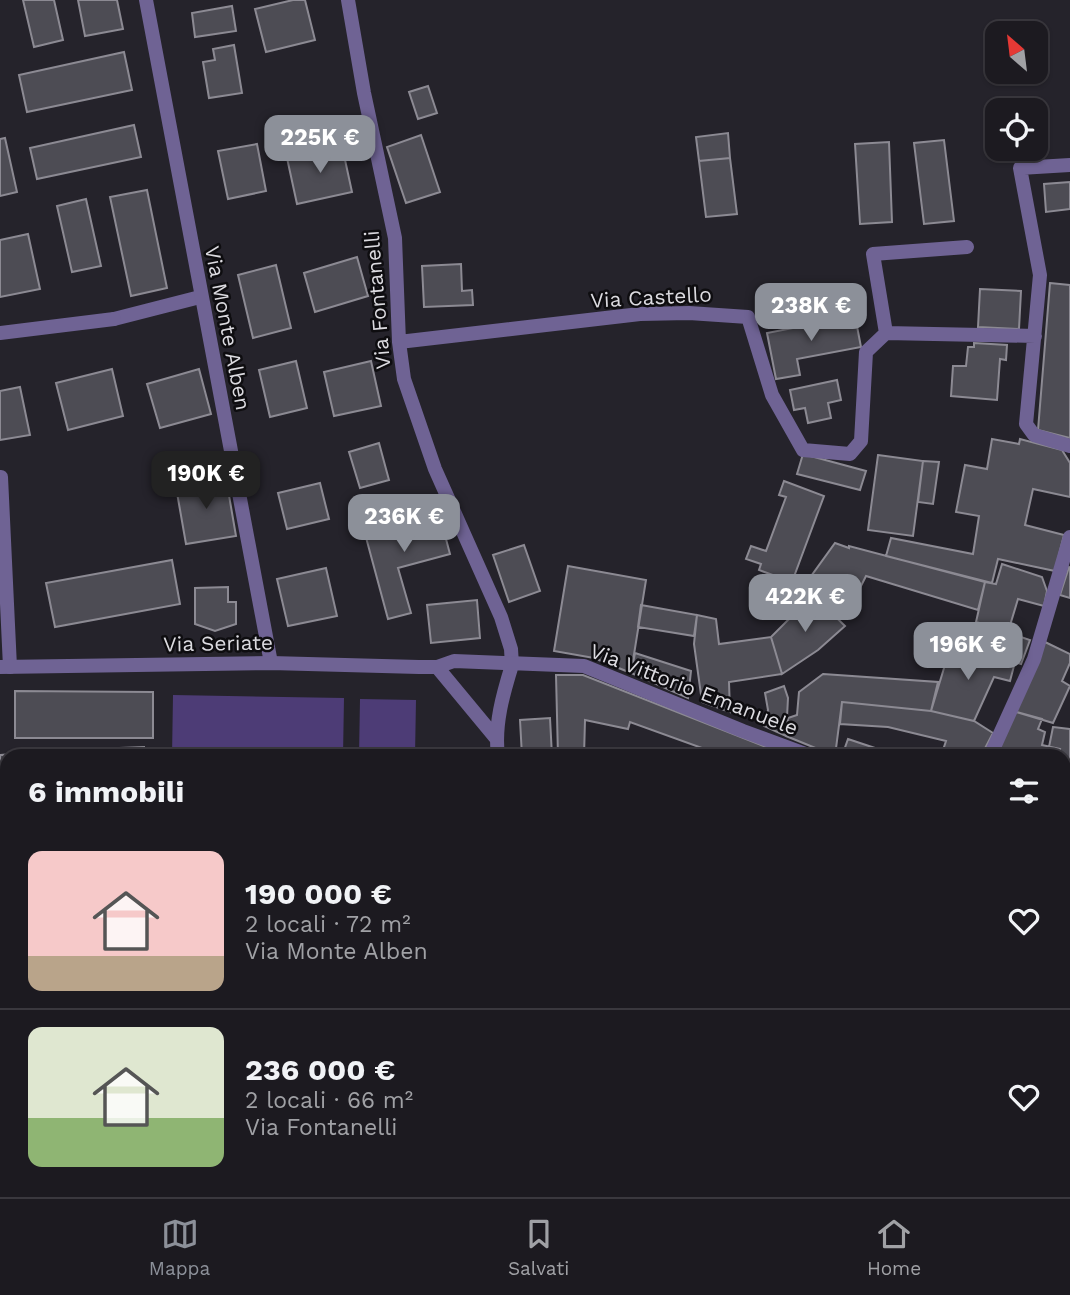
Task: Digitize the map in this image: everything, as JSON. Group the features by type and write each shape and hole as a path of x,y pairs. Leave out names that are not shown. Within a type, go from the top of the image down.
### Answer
{"street":[{"name":"Via Monte Alben","path":"146,0 271,663"},
{"name":"Via Fontanelli","path":"348,0 364,93 395,238 399,342 404,379 435,469 501,617 511,649 512,664"},
{"path":"1070,164 1020,169 1040,275 1026,424 1034,435 1070,446"},
{"path":"968,247 873,254 886,333 1035,337"},
{"path":"0,333 114,318 200,297"},
{"name":"Via Castello","path":"399,342 640,314 689,313 748,317 772,395 803,450 850,454 862,441 866,352 886,333"},
{"path":"1,477 5,667"},
{"path":"993,749 1034,659 1070,537"},
{"name":"Via Vittorio Emanuele","path":"437,667 454,661 584,666 792,749"},
{"name":"Via Seriate","path":"5,667 271,663 437,667"},
{"path":"497,749 495,737 512,664"},
{"path":"437,667 495,737"}],"shaded area":[{"path":"173,695 344,698 343,749 172,749"},
{"path":"360,699 416,700 415,749 359,749"}],"building":[{"path":"23,0 54,0 63,40 34,47"},
{"path":"78,0 117,0 123,29 85,36"},
{"path":"293,0 305,0 315,40 266,52 255,9"},
{"path":"232,6 236,31 195,37 192,13"},
{"path":"234,45 242,93 209,98 203,62 215,60 213,49"},
{"path":"124,52 132,90 27,112 19,75"},
{"path":"428,86 437,113 418,119 409,92"},
{"path":"134,125 141,157 37,179 30,148"},
{"path":"728,133 730,158 699,161 696,137"},
{"path":"421,135 440,192 406,203 387,147"},
{"path":"5,138 17,192 0,196 0,139"},
{"path":"944,140 954,221 924,224 914,143"},
{"path":"889,142 892,222 860,224 855,144"},
{"path":"257,144 266,191 228,199 218,151"},
{"path":"342,146 352,192 297,204 287,158"},
{"path":"730,158 737,214 706,217 699,161"},
{"path":"1070,182 1070,209 1046,212 1044,184"},
{"path":"147,190 167,288 131,296 110,197"},
{"path":"86,199 101,266 72,272 57,206"},
{"path":"28,234 40,289 0,297 0,240"},
{"path":"357,257 368,296 315,312 304,273"},
{"path":"461,264 462,291 472,290 473,305 424,307 422,266"},
{"path":"276,265 291,328 253,338 238,275"},
{"path":"1050,283 1070,285 1070,438 1038,430"},
{"path":"980,289 1021,291 1019,329 978,327"},
{"path":"855,316 861,347 797,359 800,375 776,379 767,333"},
{"path":"974,343 1007,345 1006,360 1000,359 997,400 951,396 953,366 966,366 968,347 974,347"},
{"path":"296,361 307,408 270,417 259,370"},
{"path":"371,361 381,406 334,416 324,372"},
{"path":"112,369 123,416 68,430 56,383"},
{"path":"199,369 211,414 160,428 147,384"},
{"path":"837,380 841,400 828,403 831,418 808,423 805,408 794,410 790,390"},
{"path":"20,387 30,435 0,440 0,391"},
{"path":"992,439 1019,444 1020,439 1062,450 1070,463 1070,497 1033,489 1025,525 1064,535 1055,571 998,559 992,583 886,556 891,538 973,554 979,516 956,512 965,465 987,469"},
{"path":"379,443 389,480 360,488 349,452"},
{"path":"803,454 866,471 860,490 797,474"},
{"path":"878,455 923,461 913,536 868,530"},
{"path":"923,461 939,462 933,504 918,502"},
{"path":"226,478 236,536 186,544 176,487"},
{"path":"784,481 824,496 792,582 759,570 761,564 746,559 751,546 766,551 786,497 779,495"},
{"path":"320,483 329,519 287,529 278,493"},
{"path":"438,509 450,554 398,568 411,613 388,619 364,530"},
{"path":"835,543 985,582 978,610 866,576 859,590 836,617 804,586"},
{"path":"524,545 540,591 509,602 493,555"},
{"path":"172,560 180,604 55,627 46,583"},
{"path":"1002,564 1042,577 1047,591 1044,606 1018,599 1008,632 976,622 985,582 996,584"},
{"path":"568,566 646,580 631,673 594,658 554,651"},
{"path":"326,568 337,616 288,626 277,579"},
{"path":"1070,568 1070,598 1060,595"},
{"path":"228,587 228,602 236,602 236,624 215,631 195,624 195,588"},
{"path":"813,595 845,626 818,650 782,674 771,637"},
{"path":"477,600 480,638 431,643 427,605"},
{"path":"641,605 697,615 694,636 638,627"},
{"path":"697,615 716,619 719,644 771,637 782,674 729,682 730,712 702,702 694,644"},
{"path":"976,622 1030,640 1021,664 968,649"},
{"path":"1045,642 1070,654 1070,663 1062,681 1070,686 1053,723 1013,711"},
{"path":"951,645 1015,662 1010,681 994,677 974,721 931,711"},
{"path":"635,653 691,671 688,698 631,673"},
{"path":"823,674 938,682 931,711 842,702 836,749 818,749 786,736 788,718 797,715 799,692"},
{"path":"556,675 583,675 771,749 705,749 630,722 628,729 585,720 584,749 558,749"},
{"path":"784,686 788,698 786,736 764,726 768,710 765,693"},
{"path":"15,691 153,692 153,738 15,738"},
{"path":"842,702 931,711 974,721 993,733 985,749 943,749 946,741 888,727 840,724"},
{"path":"1013,711 1042,719 1038,729 1045,732 1042,745 1060,749 999,749"},
{"path":"550,718 552,749 522,749 520,720"},
{"path":"1053,727 1070,729 1070,749 1049,747"},
{"path":"848,739 878,749 844,749"},
{"path":"144,747 144,749 94,749"}]}
